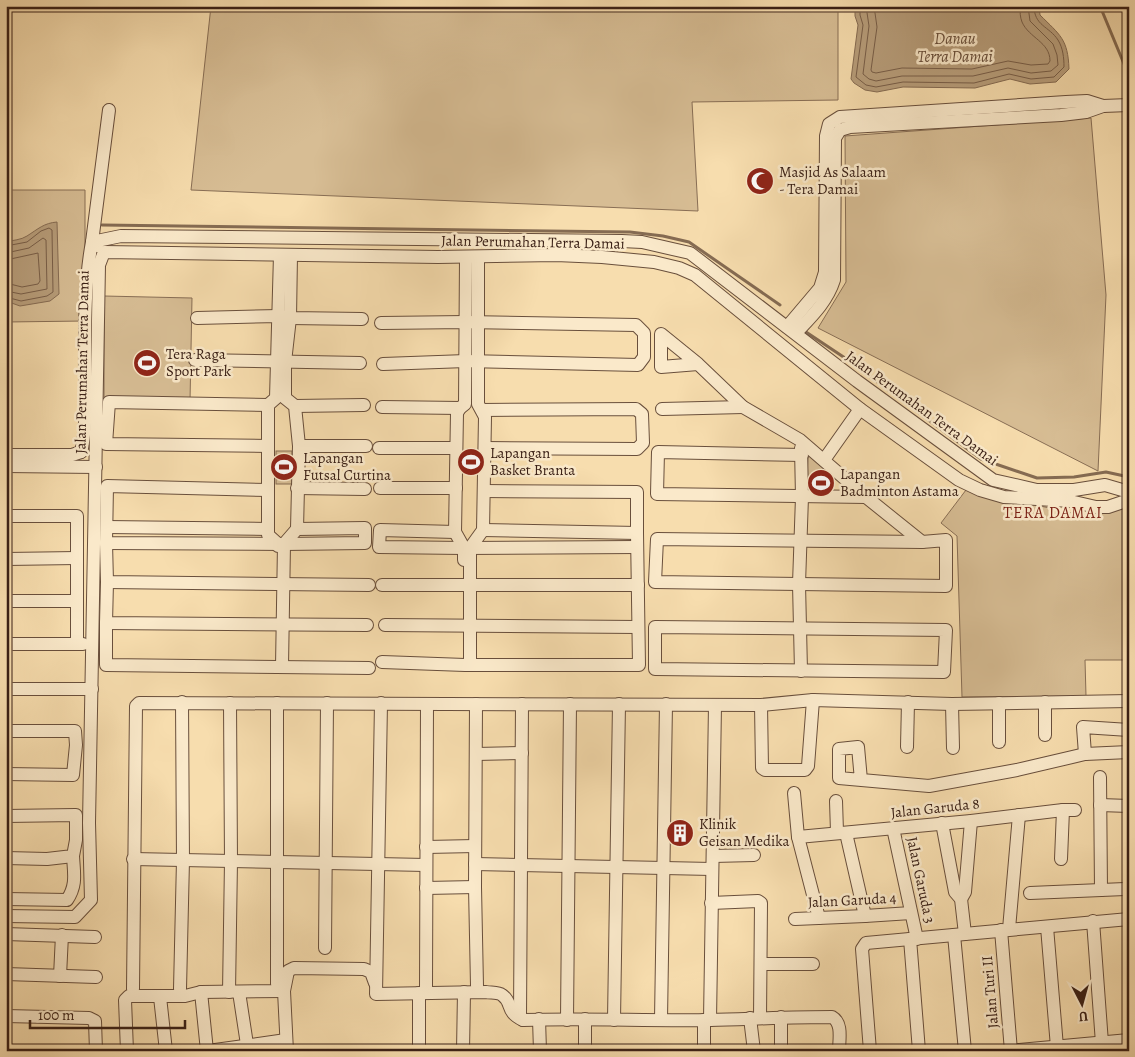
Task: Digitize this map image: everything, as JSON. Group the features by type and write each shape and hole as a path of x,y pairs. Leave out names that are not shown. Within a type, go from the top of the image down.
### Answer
{"street":[{"path":"791,330 820,288 826,272 826,136 829,124 840,117 1047,103 1087,101 1103,106 1129,105"},
{"path":"104,252 92,242 109,110"},
{"name":"Jalan Perumahan Terra Damai","path":"81,452 85,437 88,261 92,242 121,236 642,242 690,253 857,381 993,480 1036,490 1074,490 1105,485 1129,492"},
{"name":"Jalan Perumahan Terra Damai","path":"6,916 75,917 91,900 89,823 99,266 104,252 602,257 654,262 679,268 695,275 860,410 959,480 980,490 1004,497 1070,501 1096,507 1108,507 1129,500"},
{"path":"281,544 268,535 268,446 281,402 285,255"},
{"path":"467,548 483,530 485,448 485,416 480,407 472,361 472,257"},
{"path":"197,318 284,317 362,319"},
{"path":"381,323 472,322 636,325 644,333 644,357 638,365 472,361 383,364"},
{"path":"195,360 360,363"},
{"path":"468,665 467,548 455,532 456,448 457,414 462,406 472,361"},
{"path":"698,364 743,407 800,440 922,542"},
{"path":"268,446 106,444 109,402 281,402 364,405"},
{"path":"281,402 299,446 297,529"},
{"path":"382,407 462,406 636,409 642,414 643,443 636,449 485,448"},
{"path":"662,409 743,407"},
{"path":"824,460 860,410"},
{"path":"800,440 802,455 799,584 801,671"},
{"path":"299,446 456,448"},
{"path":"6,455 72,455 81,452 90,458 96,467"},
{"path":"802,455 658,452 657,494 866,497"},
{"path":"6,466 96,467"},
{"path":"268,490 107,486 106,665 369,668"},
{"path":"297,488 365,489"},
{"path":"380,488 456,488"},
{"path":"382,662 468,665 639,665 637,492 484,491"},
{"path":"6,516 77,516 77,644"},
{"path":"108,528 268,529"},
{"path":"106,543 281,544 365,543 365,528 297,529 281,544 279,666"},
{"path":"455,532 380,530 379,547 638,548"},
{"path":"483,530 637,533"},
{"path":"657,539 922,542 946,540 946,586 655,582 657,539"},
{"path":"6,558 77,558"},
{"path":"107,582 467,586 638,585"},
{"path":"6,601 77,601"},
{"path":"106,623 367,625"},
{"path":"385,625 638,627"},
{"path":"655,627 800,628 946,630 944,672 655,668 655,627"},
{"path":"6,644 93,644"},
{"path":"6,689 92,690"},
{"path":"761,705 762,768 765,770 805,770 808,766 813,700"},
{"path":"133,989 136,706 139,703 761,705 813,700 864,707 908,702 952,704 1129,701"},
{"path":"180,989 183,860 182,702"},
{"path":"907,747 908,702"},
{"path":"1045,702 1045,735"},
{"path":"230,703 234,992 247,1048"},
{"path":"201,992 208,1051 287,1046 280,987 277,862 277,703"},
{"path":"325,948 327,703"},
{"path":"381,703 376,994 423,991 500,994 507,1000 511,1012 523,1020 707,1020 781,1017 835,1019 839,1025 839,1051"},
{"path":"998,703 998,742"},
{"path":"476,704 475,887 477,986"},
{"path":"522,704 522,865 519,1013 523,1020"},
{"path":"567,1020 570,704"},
{"path":"614,1020 619,704"},
{"path":"661,1020 666,704"},
{"path":"952,704 953,748"},
{"path":"419,1051 426,888 426,705"},
{"path":"704,1051 707,1020 713,863 715,705"},
{"path":"1085,754 1083,727 1129,730"},
{"path":"6,731 75,732 76,745 74,775 6,774"},
{"path":"861,780 929,786 1000,773 1085,754 1128,752 1129,740"},
{"path":"476,754 522,753"},
{"path":"1100,777 1100,890"},
{"path":"794,793 798,837 819,918"},
{"path":"836,801 842,832 865,916"},
{"path":"1100,805 1129,806"},
{"name":"Jalan Garuda 8","path":"798,837 1069,810 1061,859"},
{"path":"6,816 76,815 73,890 66,900 6,899"},
{"name":"Jalan Turi II","path":"1010,1051 1005,930 1019,815"},
{"path":"964,1051 959,934 961,899 965,892 971,821"},
{"path":"942,823 955,892 961,899"},
{"name":"Jalan Garuda 3","path":"893,828 911,913 919,1051"},
{"path":"426,847 475,846"},
{"path":"475,864 664,867 713,863 754,855"},
{"path":"6,858 47,859 73,856"},
{"path":"133,859 426,865"},
{"path":"426,888 475,887"},
{"path":"1030,893 1125,889"},
{"path":"711,903 758,901 761,903 761,964 755,1018 754,1051"},
{"name":"Jalan Garuda 4","path":"795,919 911,913"},
{"path":"870,1051 863,946 869,942 1129,919"},
{"path":"1094,921 1102,1043"},
{"path":"1047,927 1057,1047"},
{"path":"6,934 95,937"},
{"path":"60,976 62,936"},
{"path":"761,964 813,964"},
{"path":"280,987 288,971 294,968 364,969 371,972 376,986"},
{"path":"6,974 96,977"},
{"path":"127,1051 125,1000 128,996 185,996 201,992 234,992 280,987"},
{"path":"464,992 464,1051"},
{"path":"160,997 166,1051"},
{"path":"6,1016 89,1018 95,1020 96,1051"},
{"path":"781,1017 781,1051"},
{"path":"539,1019 540,1051"},
{"path":"585,1020 585,1051"},
{"path":"1010,1051 1129,1040"}],"shaded area":[{"path":"211,6 838,6 838,100 692,102 698,211 191,190"},
{"path":"1091,118 1106,295 1098,471 818,328 846,282 845,136"},
{"path":"6,190 85,190 85,321 6,322"},
{"name":"Tera Raga Sport Park","path":"104,296 192,298 190,401 104,399"},
{"name":"Lapangan Futsal Curtina","path":"276,451 292,451 292,484 276,484"},
{"name":"Lapangan Basket Branta","path":"465,454 478,454 478,471 465,471"},
{"path":"808,455 833,472 831,477 807,477"},
{"name":"Lapangan Badminton Astama","path":"811,478 832,478 832,488 811,489"},
{"path":"966,490 1082,515 1129,503 1129,660 1085,660 1086,696 962,697 957,536 941,523"}],"water":[{"name":"Danau Terra Damai","path":"855,6 1039,6 1040,15 1058,33 1065,44 1069,69 1056,82 1030,84 1010,79 975,88 903,87 877,92 865,90 851,79 858,25 855,16"},
{"path":"57,222 59,294 50,301 20,306 6,301 6,242 22,238 45,225"}],"waterway":[{"path":"1100,6 1129,76"},
{"path":"102,225 630,232 663,236 689,242 780,305"},
{"path":"803,330 848,360 981,459 1037,478 1074,477 1106,472 1129,477"}],"place":[{"name":"Masjid As Salaam - Tera Damai","path":"760,181"},
{"name":"Tera Raga Sport Park","path":"147,363"},
{"name":"Lapangan Basket Branta","path":"471,462"},
{"name":"Lapangan Futsal Curtina","path":"284,467"},
{"name":"Lapangan Badminton Astama","path":"821,483"},
{"name":"Klinik Geisan Medika","path":"680,833"}],"district":[{"name":"TERA DAMAI","path":"1053,512"}]}
